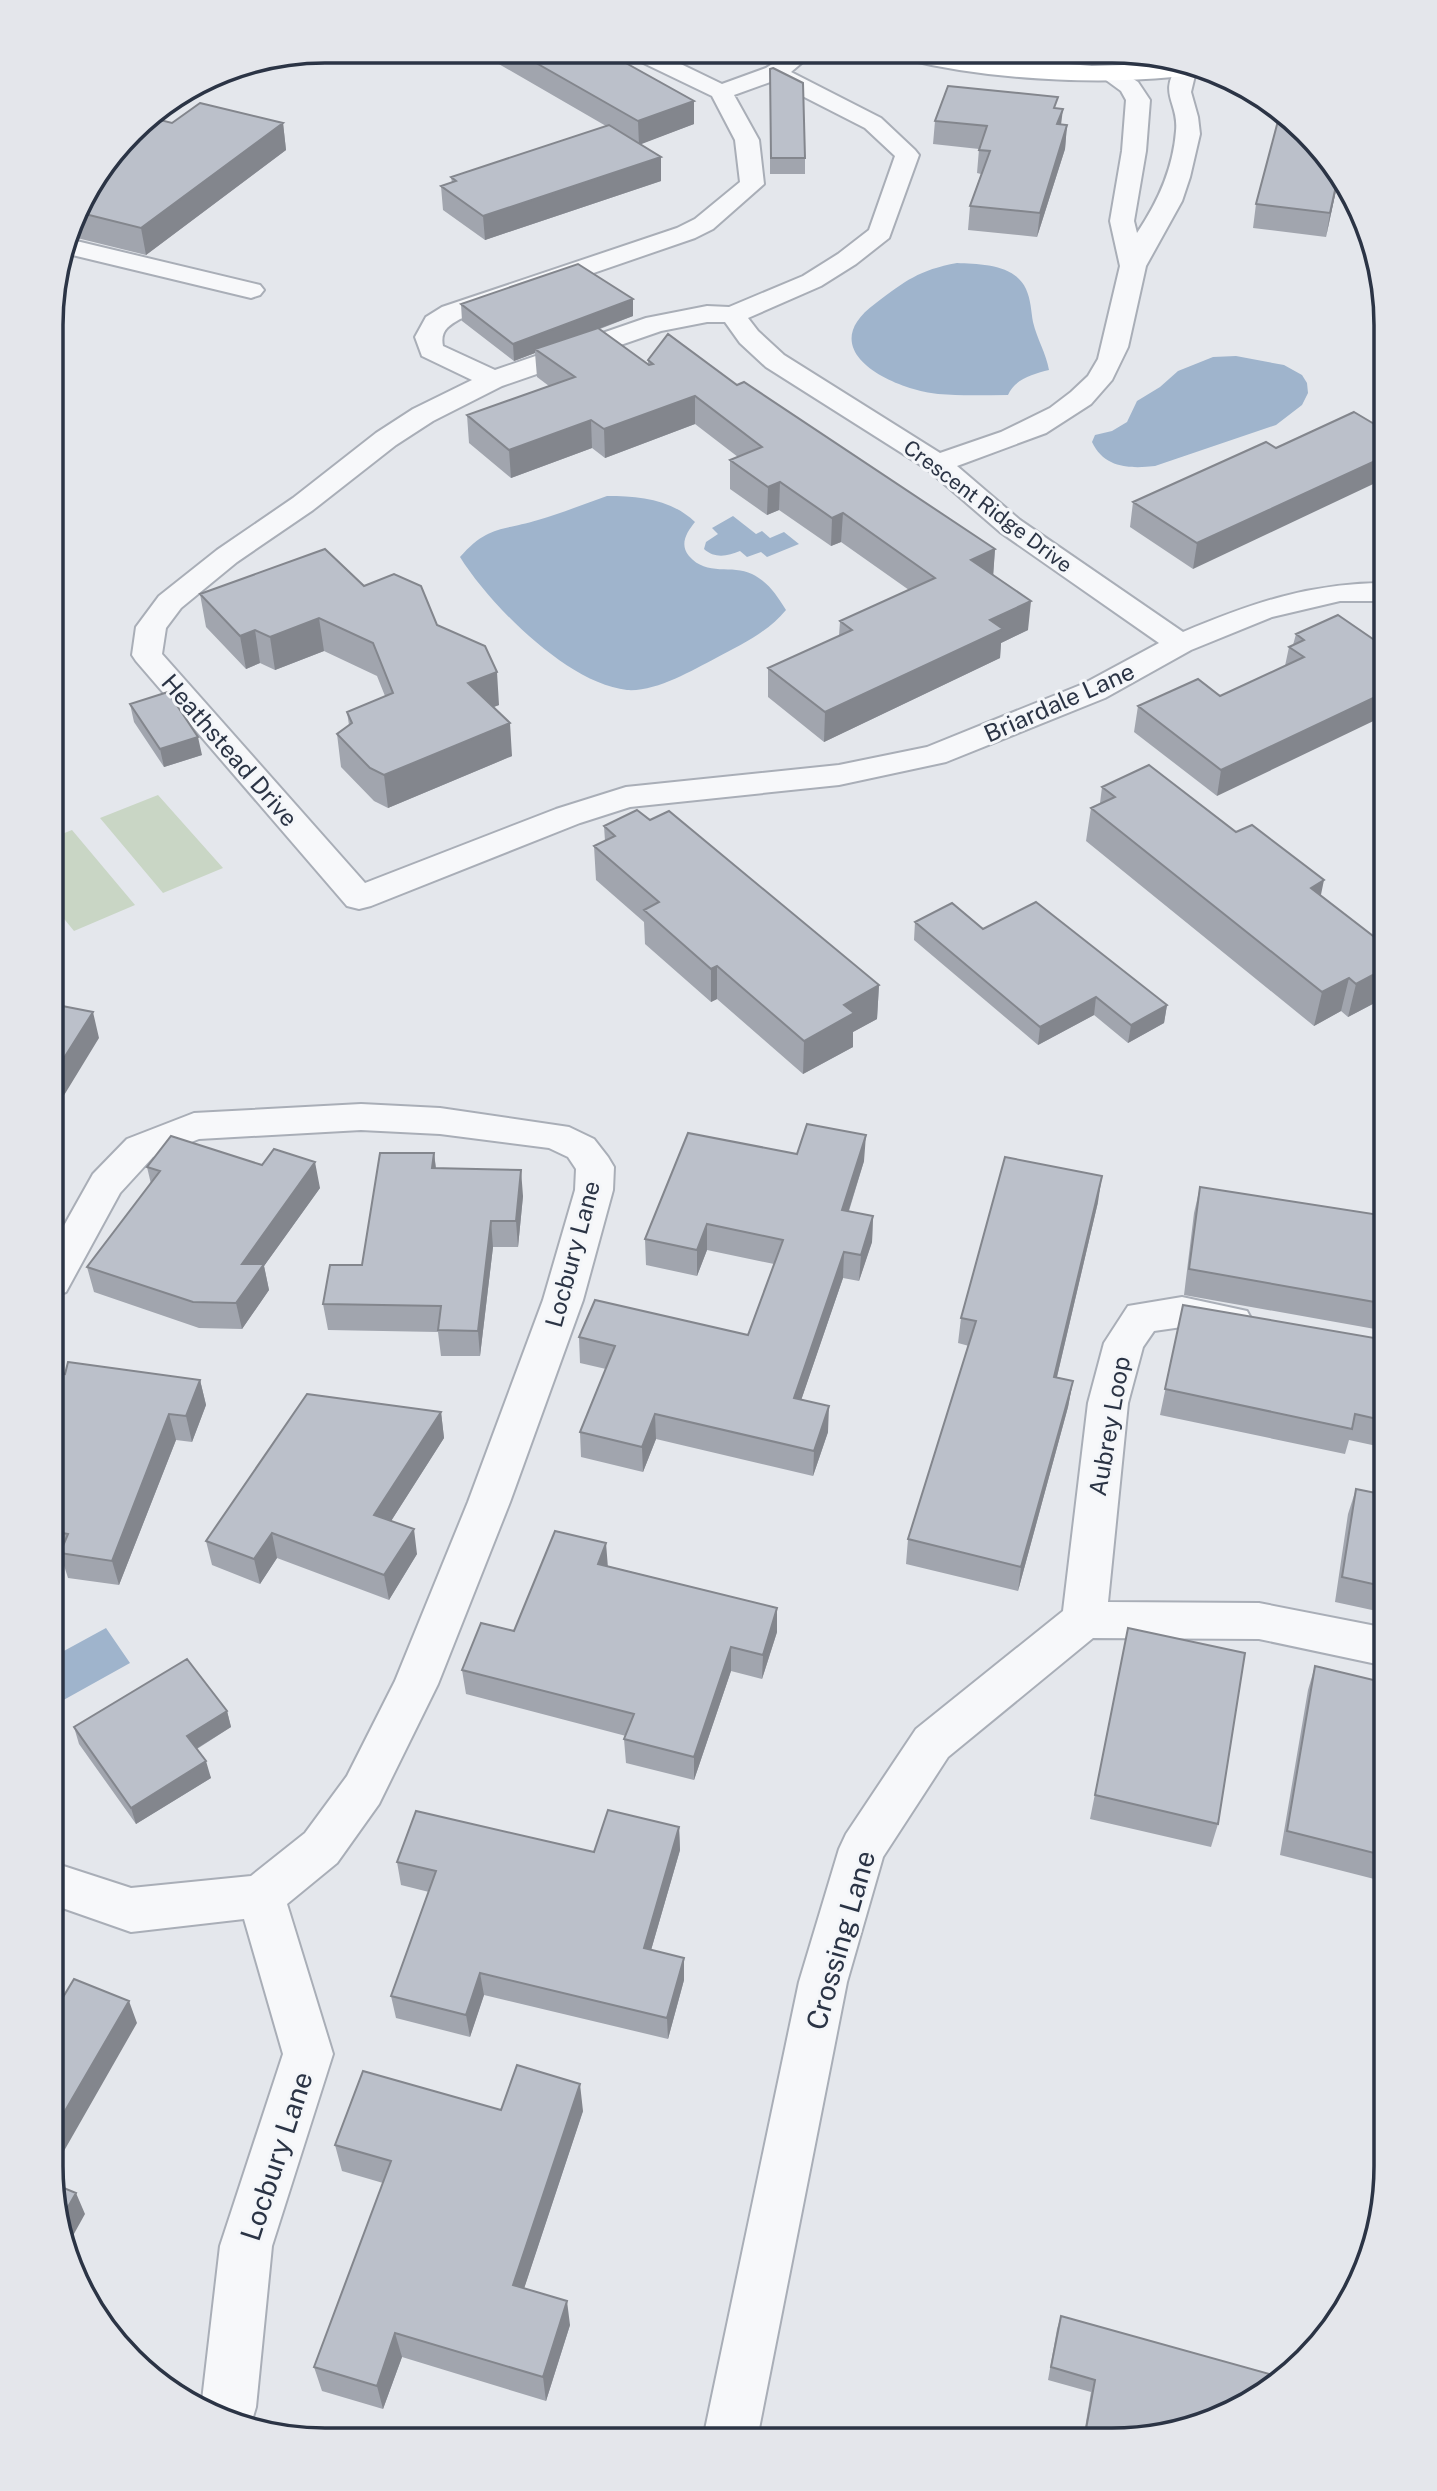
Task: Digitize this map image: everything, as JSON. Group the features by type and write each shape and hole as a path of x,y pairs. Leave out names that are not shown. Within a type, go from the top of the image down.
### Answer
{"main road":[{"path":"980,63 1040,71 1171,70"}],"street":[{"path":"492,380 431,350 428,337 435,323 451,313 686,233 704,224 752,184 747,140 721,92 662,63"},
{"path":"721,92 774,73 792,63"},
{"path":"1106,72 1130,87 1138,100 1134,151 1122,221 1133,266"},
{"name":"Heathstead Drive","path":"722,786 626,797 569,816 359,898 147,655 151,627 170,602 227,556 303,504 386,439 423,415 492,380 655,324 707,314 733,315 812,281 847,259 880,233 907,155 873,123 774,73"},
{"path":"937,463 1060,415 1092,386 1110,361 1124,320 1133,266 1174,192 1189,130 1178,84 1180,76 1185,74"},
{"path":"75,248 251,290"},
{"name":"Crescent Ridge Drive","path":"733,315 749,337 775,361 937,463 1010,526 1180,644"},
{"name":"Briardale Lane","path":"722,786 839,775 935,755 1094,691 1180,644 1262,610 1340,592 1374,593"},
{"name":"Locbury Lane","path":"63,1262 106,1184 140,1148 194,1126 361,1117 440,1121 556,1136 581,1148 595,1167 594,1190 563,1300 489,1502 416,1684 363,1790 321,1848 261,1896 308,2054 246,2246 228,2409"},
{"name":"Aubrey Loop","path":"1084,1619 1108,1403 1124,1343 1142,1317 1182,1312 1263,1327"},
{"path":"1084,1619 1259,1621 1374,1645"},
{"name":"Crossing Lane","path":"732,2428 823,1982 862,1849 932,1743 1084,1619"},
{"path":"63,1887 131,1910 261,1896"}],"green space":[{"path":"158,795 223,868 163,893 100,818"},
{"path":"72,830 135,905 74,931 63,918 63,834"}],"water":[{"path":"957,263 986,265 1005,270 1021,281 1028,293 1033,322 1049,370 1020,381 1008,395 947,395 919,391 881,375 865,364 855,351 852,336 858,320 876,303 913,277"},
{"path":"1236,356 1284,365 1302,375 1307,383 1308,393 1302,405 1276,425 1155,466 1119,465 1097,451 1092,442 1095,435 1112,431 1127,422 1137,401 1160,387 1178,371 1213,357"},
{"path":"607,496 654,500 686,514 695,522 684,543 689,556 704,566 752,574 771,589 786,610 771,625 744,643 650,688 627,690 604,685 556,658 510,619 460,557 487,534"},
{"path":"733,516 756,534 762,531 770,538 784,532 799,544 767,557 761,552 747,557 740,551 717,555 704,549 706,542 718,534 712,528"},
{"path":"106,1628 130,1663 63,1700 63,1651"}],"building":[{"path":"536,63 626,63 694,101 638,121"},
{"path":"770,69 803,83 805,158 771,158"},
{"path":"948,86 1058,97 1054,108 1063,109 1057,124 1067,125 1040,213 970,206 990,151 979,150 987,126 935,121"},
{"path":"200,103 283,123 141,228 88,215 107,180 128,152 162,120 172,123"},
{"path":"1278,122 1309,152 1335,188 1330,213 1256,204"},
{"path":"609,125 661,157 483,216 441,186 456,181 451,177"},
{"path":"578,264 633,299 513,344 461,304"},
{"path":"598,328 649,365 653,364 648,360 668,334 737,385 744,382 995,549 971,560 1031,601 990,620 1003,629 825,712 768,668 852,630 840,621 935,578 843,513 832,518 780,482 768,487 730,460 762,447 695,396 604,429 591,420 509,450 467,415 575,377 535,349"},
{"path":"1354,412 1374,424 1374,462 1197,543 1133,502 1266,442 1276,448"},
{"path":"325,549 364,586 394,574 421,586 437,625 485,646 497,672 468,683 510,723 384,775 370,768 337,734 352,723 347,712 393,693 373,643 319,618 270,637 255,630 240,636 200,594"},
{"path":"1338,615 1374,640 1374,698 1221,770 1138,706 1198,679 1220,696 1304,657 1289,647 1304,640 1296,634"},
{"path":"168,692 198,737 160,749 130,704"},
{"path":"1149,765 1236,832 1252,825 1324,880 1311,888 1374,937 1374,974 1356,984 1349,978 1322,992 1091,808 1115,797 1102,787"},
{"path":"637,810 650,820 669,811 879,985 844,1005 854,1013 804,1041 717,966 711,969 644,910 659,902 594,846 615,836 604,826"},
{"path":"1036,902 1167,1005 1131,1025 1096,997 1040,1027 915,922 952,903 983,929"},
{"path":"63,1006 93,1012 63,1060"},
{"path":"807,1124 866,1135 842,1210 873,1216 861,1255 844,1252 794,1398 829,1406 814,1451 655,1414 642,1447 580,1432 615,1346 579,1337 595,1300 748,1335 783,1240 707,1224 697,1250 645,1239 688,1133 797,1154"},
{"path":"171,1136 262,1165 274,1149 315,1162 242,1264 264,1264 236,1303 193,1302 87,1267 160,1171 147,1167"},
{"path":"380,1153 434,1153 432,1168 521,1170 516,1221 491,1221 478,1331 438,1330 441,1306 323,1304 330,1265 362,1265"},
{"path":"1005,1157 1102,1176 1054,1377 1073,1381 1021,1567 908,1539 976,1321 961,1318"},
{"path":"1200,1187 1374,1214 1374,1302 1189,1269"},
{"path":"1183,1305 1374,1338 1374,1418 1355,1414 1352,1429 1165,1389"},
{"path":"68,1362 200,1380 186,1416 169,1414 112,1561 63,1553 68,1534 63,1533 65,1374"},
{"path":"307,1394 441,1412 374,1515 414,1529 384,1575 272,1533 254,1559 206,1541"},
{"path":"1356,1489 1374,1493 1374,1584 1342,1577"},
{"path":"555,1531 606,1543 598,1564 777,1608 763,1655 731,1647 694,1757 624,1739 634,1714 462,1670 481,1623 514,1631"},
{"path":"1128,1628 1245,1653 1218,1824 1095,1795"},
{"path":"187,1659 227,1711 187,1736 206,1761 131,1808 74,1727"},
{"path":"1315,1666 1374,1680 1374,1853 1287,1831"},
{"path":"608,1810 679,1827 644,1948 684,1958 667,2018 480,1973 466,2015 391,1996 436,1871 397,1862 416,1811 594,1852"},
{"path":"74,1979 129,2001 63,2114 63,1997"},
{"path":"517,2065 580,2084 513,2285 567,2301 543,2377 395,2333 377,2386 314,2367 391,2161 335,2145 363,2071 501,2110"},
{"path":"64,2188 76,2193 67,2209"},
{"path":"1061,2316 1271,2374 1228,2401 1180,2419 1146,2426 1086,2428 1095,2380 1051,2367"}]}
